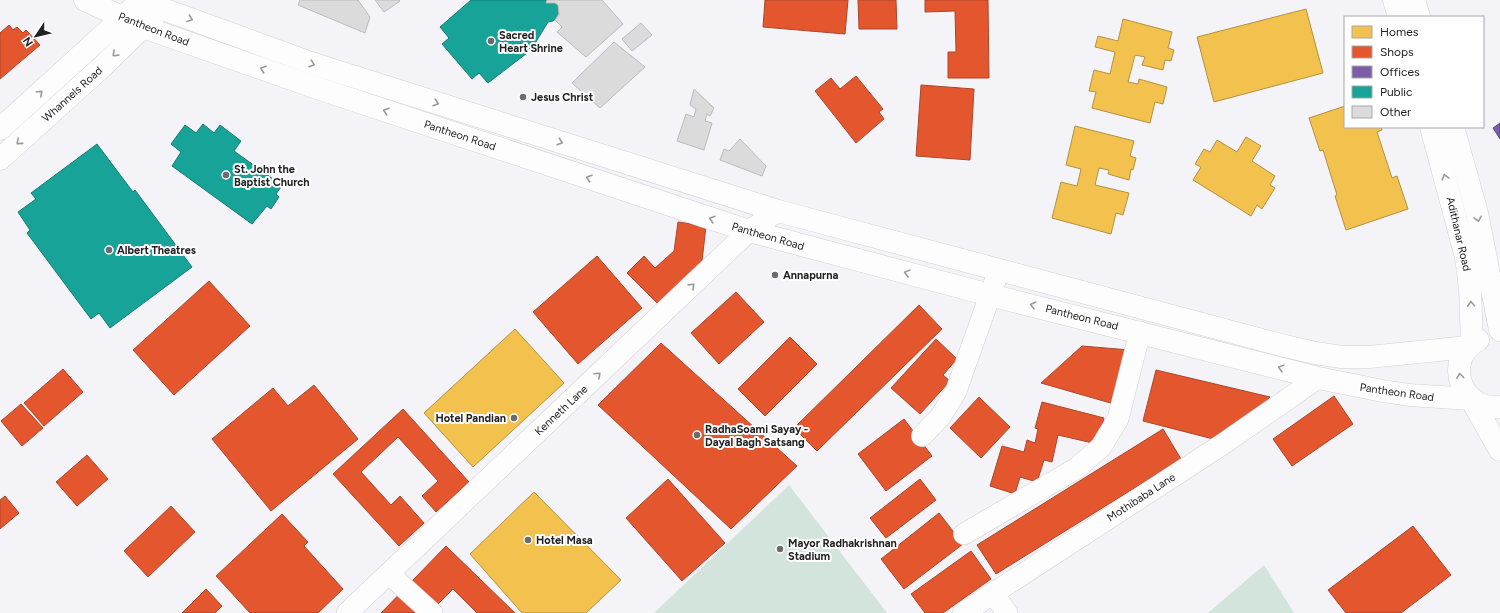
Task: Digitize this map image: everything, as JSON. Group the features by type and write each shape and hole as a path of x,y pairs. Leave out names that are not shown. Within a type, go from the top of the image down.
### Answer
{"main road":[{"name":"Pantheon Road","path":"85,0 143,27 320,89 749,231 990,295 1318,378 1409,395 1471,399"},
{"path":"1394,0 1399,16"},
{"path":"1414,0 1419,16"},
{"name":"Pantheon Road","path":"148,3 314,64 778,211 1315,353 1342,357 1370,357 1470,345 1481,338 1491,335 1500,336"},
{"name":"Whannels Road","path":"0,129 123,17 148,3"},
{"name":"Whannels Road","path":"0,159 103,66 143,27 148,3"},
{"name":"Adithanar Road","path":"1431,128 1466,257 1470,288 1470,345"},
{"name":"Adithanar Road","path":"1453,128 1477,213 1500,330"},
{"path":"1470,345 1462,356 1459,368 1459,379 1500,450"},
{"path":"1471,399 1481,405 1493,408 1500,407"}],"street":[{"name":"Kenneth Lane","path":"347,613 749,231 778,211"},
{"path":"922,436 941,416 956,391 999,270"},
{"path":"964,534 1077,468 1101,448 1118,418 1140,332"},
{"name":"Mothibaba Lane","path":"963,613 1222,444 1318,378"},
{"path":"389,574 432,613"},
{"path":"993,593 1006,613"}],"shaded area":[{"name":"Mayor Radhakrishnan Stadium","path":"789,485 887,613 654,613"},
{"path":"1264,565 1294,613 1208,613"}],"building: Homes":[{"path":"1306,9 1323,73 1214,102 1197,37"},
{"path":"1123,19 1172,32 1168,48 1174,50 1171,61 1165,60 1163,70 1142,65 1145,57 1135,55 1128,82 1138,84 1139,79 1167,87 1163,104 1155,102 1150,123 1092,108 1096,92 1089,91 1094,70 1110,74 1115,52 1095,47 1098,36 1118,41"},
{"path":"1344,106 1344,128 1381,128 1382,130 1377,132 1392,178 1397,176 1408,209 1346,230 1323,150 1320,151 1309,118"},
{"path":"1075,126 1134,141 1130,156 1136,158 1133,170 1131,169 1129,180 1108,174 1109,170 1099,168 1095,185 1129,193 1123,215 1116,213 1111,234 1052,218 1061,182 1077,186 1081,169 1066,165"},
{"path":"1246,137 1261,146 1252,161 1275,176 1270,185 1275,188 1262,209 1257,205 1251,216 1193,180 1201,167 1195,164 1204,149 1210,152 1217,140 1237,152"},
{"path":"515,329 564,383 473,467 424,413"},
{"path":"534,492 621,580 586,613 522,613 470,554"}],"building: Shops":[{"path":"765,0 848,0 845,34 763,27"},
{"path":"858,0 896,0 897,29 859,29"},
{"path":"925,0 988,0 989,78 948,78 948,52 956,52 955,11 925,12"},
{"path":"9,25 13,30 17,27 23,33 26,30 40,45 0,79 0,33"},
{"path":"856,76 883,109 879,112 884,119 856,143 815,91 831,78 840,89"},
{"path":"921,85 974,89 970,160 916,156"},
{"path":"678,222 706,226 702,261 705,264 660,306 627,273 644,256 655,268 674,251"},
{"path":"597,256 642,308 578,364 533,312"},
{"path":"209,281 250,326 174,395 133,350"},
{"path":"736,292 764,322 719,364 691,333"},
{"path":"919,305 942,329 817,451 794,428"},
{"path":"790,337 817,364 765,416 738,389"},
{"path":"936,339 957,359 943,375 950,381 920,414 891,388"},
{"name":"RadhaSoami Sayay - Dayal Bagh Satsang","path":"661,343 797,466 731,529 598,405"},
{"path":"1082,346 1130,350 1114,404 1041,383"},
{"path":"63,369 83,392 44,426 24,403"},
{"path":"1156,370 1270,397 1225,442 1143,421"},
{"path":"314,385 358,439 271,511 212,439 273,388 288,406"},
{"path":"1334,396 1353,424 1292,466 1273,439"},
{"path":"979,397 1010,427 981,458 950,428"},
{"path":"1042,402 1104,418 1097,444 1058,435 1052,462 1044,460 1037,482 1020,477 1015,494 990,486 1002,446 1024,452 1027,440 1035,443 1038,429 1035,428"},
{"path":"21,404 43,428 22,446 1,421"},
{"path":"403,409 469,482 436,512 422,496 438,481 398,437 361,472 391,505 400,496 424,523 399,546 333,474"},
{"path":"904,419 932,456 886,491 858,454"},
{"path":"1163,429 1181,459 996,574 977,545"},
{"path":"87,455 108,479 77,506 56,482"},
{"path":"668,479 725,543 682,581 626,518"},
{"path":"920,479 936,500 886,538 870,518"},
{"path":"5,496 19,513 0,529 0,500"},
{"path":"171,506 195,532 148,577 124,551"},
{"path":"939,513 963,544 904,589 881,559"},
{"path":"282,514 308,542 304,546 343,589 318,613 250,613 216,576"},
{"path":"1413,526 1451,575 1401,613 1346,613 1328,590"},
{"path":"446,546 515,613 477,613 453,589 429,613 381,613"},
{"path":"971,551 991,579 943,613 925,613 911,594"},
{"path":"206,589 222,606 215,613 182,613"}],"building: Offices":[{"path":"1500,123 1500,139 1493,128"}],"building: Public":[{"name":"Sacred Heart Shrine","path":"471,0 547,0 546,3 555,3 558,5 559,14 553,21 548,22 531,50 488,83 479,73 472,79 442,44 449,38 440,27"},
{"name":"St. John the Baptist Church","path":"203,124 214,133 220,125 241,141 234,151 280,184 278,186 281,187 276,194 279,197 271,209 267,206 252,224 172,166 181,152 171,144 185,125 196,133"},
{"name":"Albert Theatres","path":"97,144 133,192 135,190 192,267 110,328 99,313 91,319 27,233 30,230 18,212 36,199 31,193"}],"building: Other":[{"path":"300,0 358,0 370,17 365,33 298,5"},
{"path":"375,0 399,0 400,1 384,12"},
{"path":"547,0 602,0 623,24 586,57 557,32 562,27 555,20 559,14 558,5 555,3 546,3"},
{"path":"641,23 652,35 632,51 622,39"},
{"path":"614,42 645,67 600,108 572,83"},
{"path":"694,89 714,108 710,116 707,114 705,121 712,123 704,150 677,141 686,114 694,117 696,109 690,105"},
{"path":"740,139 766,166 762,176 720,160 724,149 729,151"}],"place":[{"name":"Sacred Heart Shrine","path":"491,41"},
{"name":"Jesus Christ","path":"523,97"},
{"name":"St. John the Baptist Church","path":"226,175"},
{"name":"Albert Theatres","path":"109,250"},
{"name":"Annapurna","path":"775,275"},
{"name":"Hotel Pandian","path":"514,418"},
{"name":"RadhaSoami Sayay - Dayal Bagh Satsang","path":"697,435"},
{"name":"Hotel Masa","path":"528,540"},
{"name":"Mayor Radhakrishnan Stadium","path":"780,549"}]}
